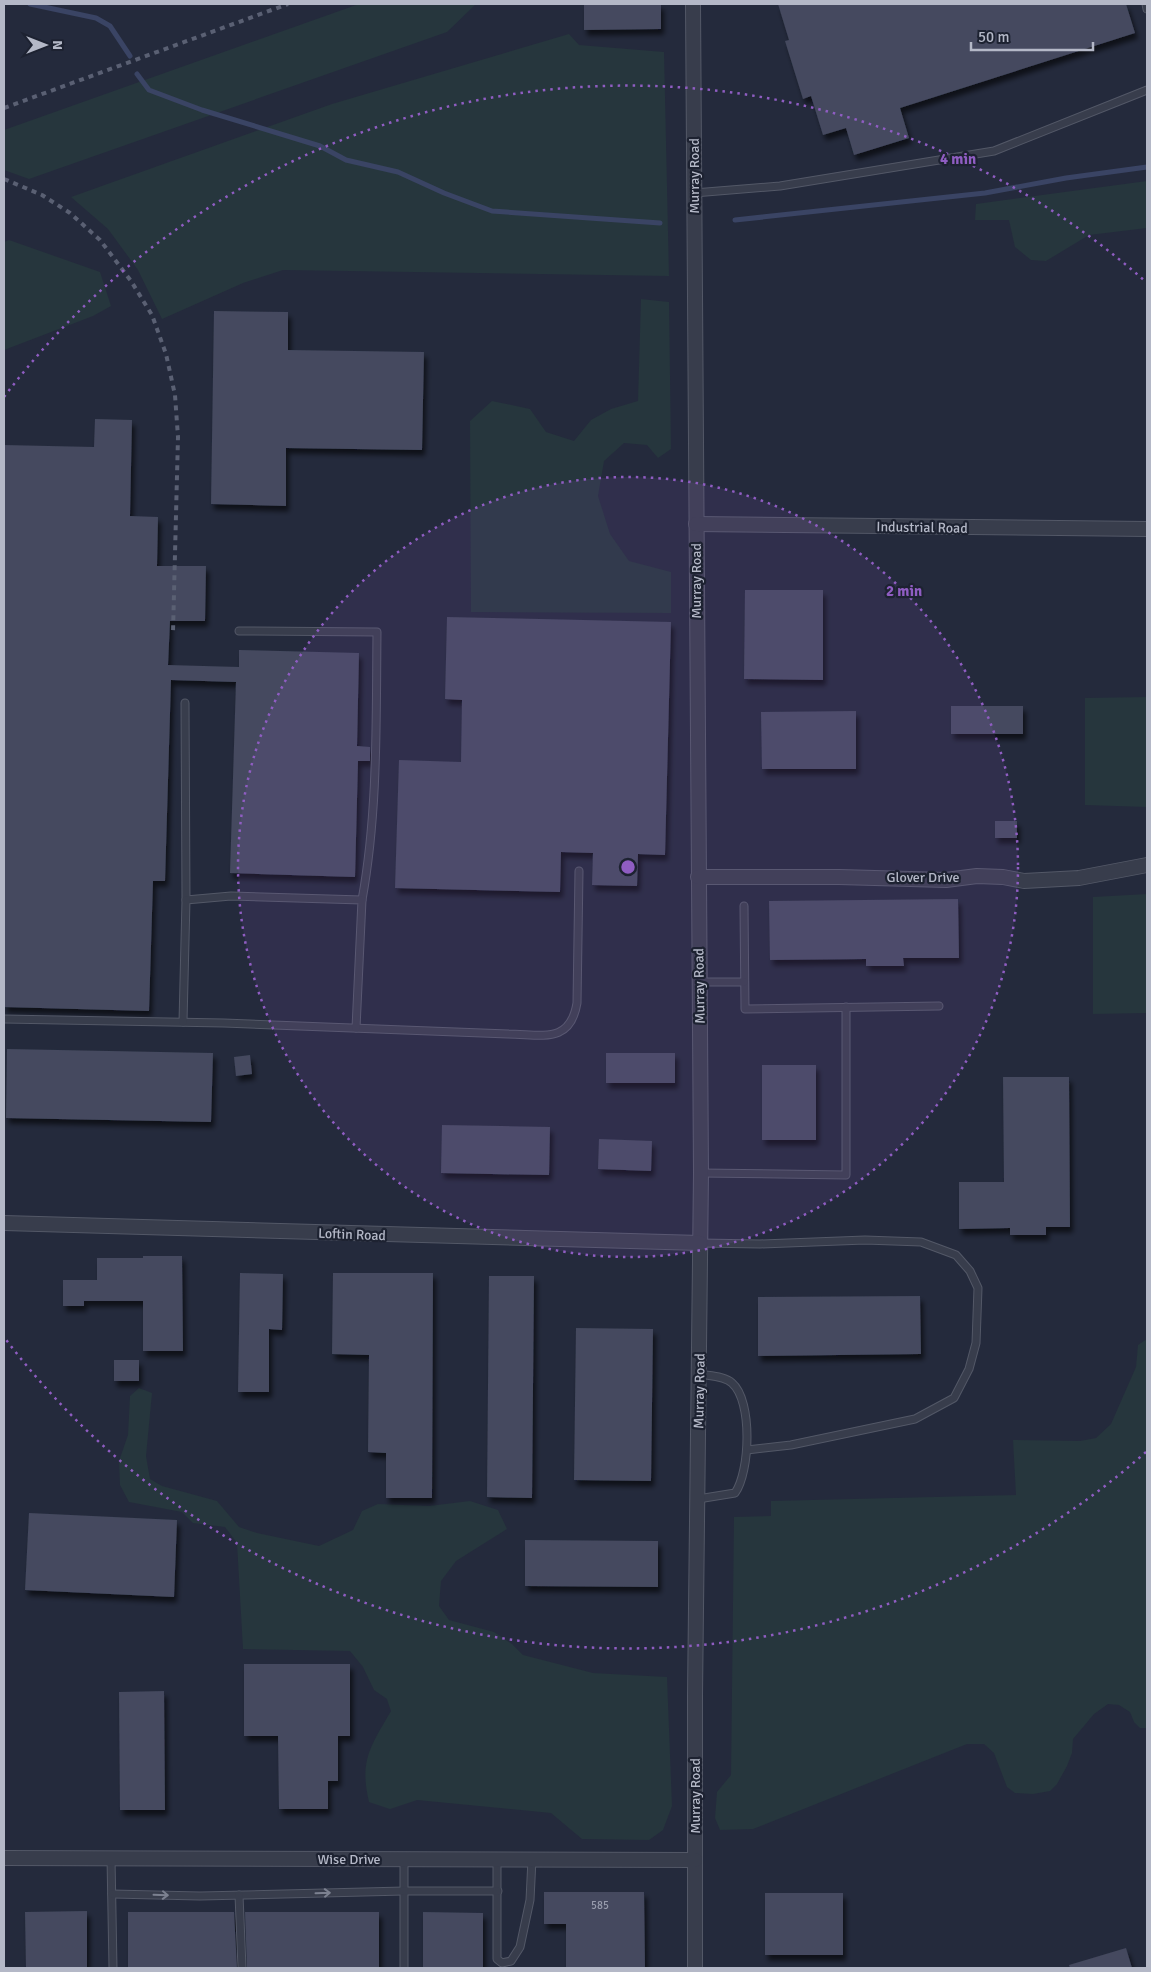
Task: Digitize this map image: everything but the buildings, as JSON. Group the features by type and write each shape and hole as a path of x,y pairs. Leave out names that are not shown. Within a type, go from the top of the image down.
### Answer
{"street":[{"name":"Murray Road","path":"693,4 701,1173 695,1968"},
{"name":"Industrial Road","path":"696,524 1147,529"},
{"name":"Glover Drive","path":"698,878 839,876 946,880 977,876 1002,877 1024,881 1079,878 1147,865"},
{"name":"Loftin Road","path":"4,1223 700,1243"},
{"name":"Wise Drive","path":"4,1858 695,1860"}],"lane":[{"path":"1146,4 1147,8"},
{"path":"694,193 780,186 994,151 1147,90"},
{"path":"239,631 377,632 376,764 370,860 362,900 356,1028"},
{"path":"183,1022 186,900 185,703"},
{"path":"4,1019 183,1022 551,1035 561,1032 569,1026 575,1017 577,1003 579,871"},
{"path":"186,900 231,896 362,900"},
{"path":"744,906 745,1009 939,1006"},
{"path":"700,982 744,982"},
{"path":"701,1173 846,1175 846,1007"},
{"path":"700,1243 760,1244 864,1240 920,1242 956,1255 970,1271 978,1288 976,1343 969,1369 954,1398 915,1419 791,1446 747,1450"},
{"path":"698,1499 736,1493 741,1486 747,1450 744,1403 740,1393 732,1382 724,1378 699,1374"},
{"path":"111,1858 113,1968"},
{"path":"404,1859 404,1968"},
{"path":"497,1860 497,1959 502,1963 511,1960 520,1948 530,1900 532,1859"},
{"path":"112,1894 200,1896 404,1890 498,1892"},
{"path":"239,1895 242,1968"}],"shaded area":[{"path":"359,4 476,4 447,32 29,179 4,170 4,130"},
{"path":"569,34 579,45 664,52 669,276 283,270 243,283 162,319 138,270 108,229 71,197 332,104"},
{"path":"1147,181 1147,228 1089,235 1046,261 1031,260 1015,247 1009,220 975,220 976,204"},
{"path":"9,240 100,272 111,306 93,316 4,350 4,242"},
{"path":"641,299 669,302 671,449 658,458 647,445 624,443 604,461 598,496 610,534 629,561 671,572 671,613 471,612 470,421 492,401 530,409 546,432 574,441 591,420 611,409 638,401"},
{"path":"1147,697 1147,807 1085,805 1085,698"},
{"path":"1147,894 1147,1013 1093,1014 1093,897"},
{"path":"1147,1339 1147,1728 1140,1728 1134,1722 1130,1712 1119,1705 1108,1704 1094,1714 1073,1739 1072,1753 1067,1766 1057,1784 1050,1791 1033,1794 1015,1793 1007,1787 994,1753 984,1744 967,1744 753,1829 720,1830 715,1818 717,1792 731,1775 734,1517 771,1516 771,1501 1016,1495 1013,1440 1080,1441 1096,1438 1111,1424 1136,1367 1138,1345"},
{"path":"139,1388 152,1393 146,1456 150,1479 162,1486 217,1501 239,1527 257,1533 319,1546 353,1530 362,1511 378,1504 429,1506 470,1501 498,1510 507,1529 456,1561 441,1581 439,1606 449,1620 494,1632 512,1644 523,1655 593,1673 667,1677 672,1806 663,1830 649,1840 582,1839 551,1813 417,1800 390,1809 369,1802 365,1775 366,1764 373,1744 391,1711 387,1699 374,1690 363,1667 350,1651 243,1649 237,1543 225,1527 193,1523 182,1512 129,1502 120,1485 119,1461 128,1435 130,1396"}],"waterway":[{"path":"30,4 96,18 110,26 130,56"},
{"path":"137,74 149,90 202,110 320,146 346,160 398,172 444,193 492,211 660,223"},
{"path":"735,220 985,193 1066,178 1147,167"}],"railway":[{"path":"4,108 288,4"},
{"path":"4,179 42,195 70,213 100,240 131,281 152,315 166,354 175,395 178,437 173,632"}]}
